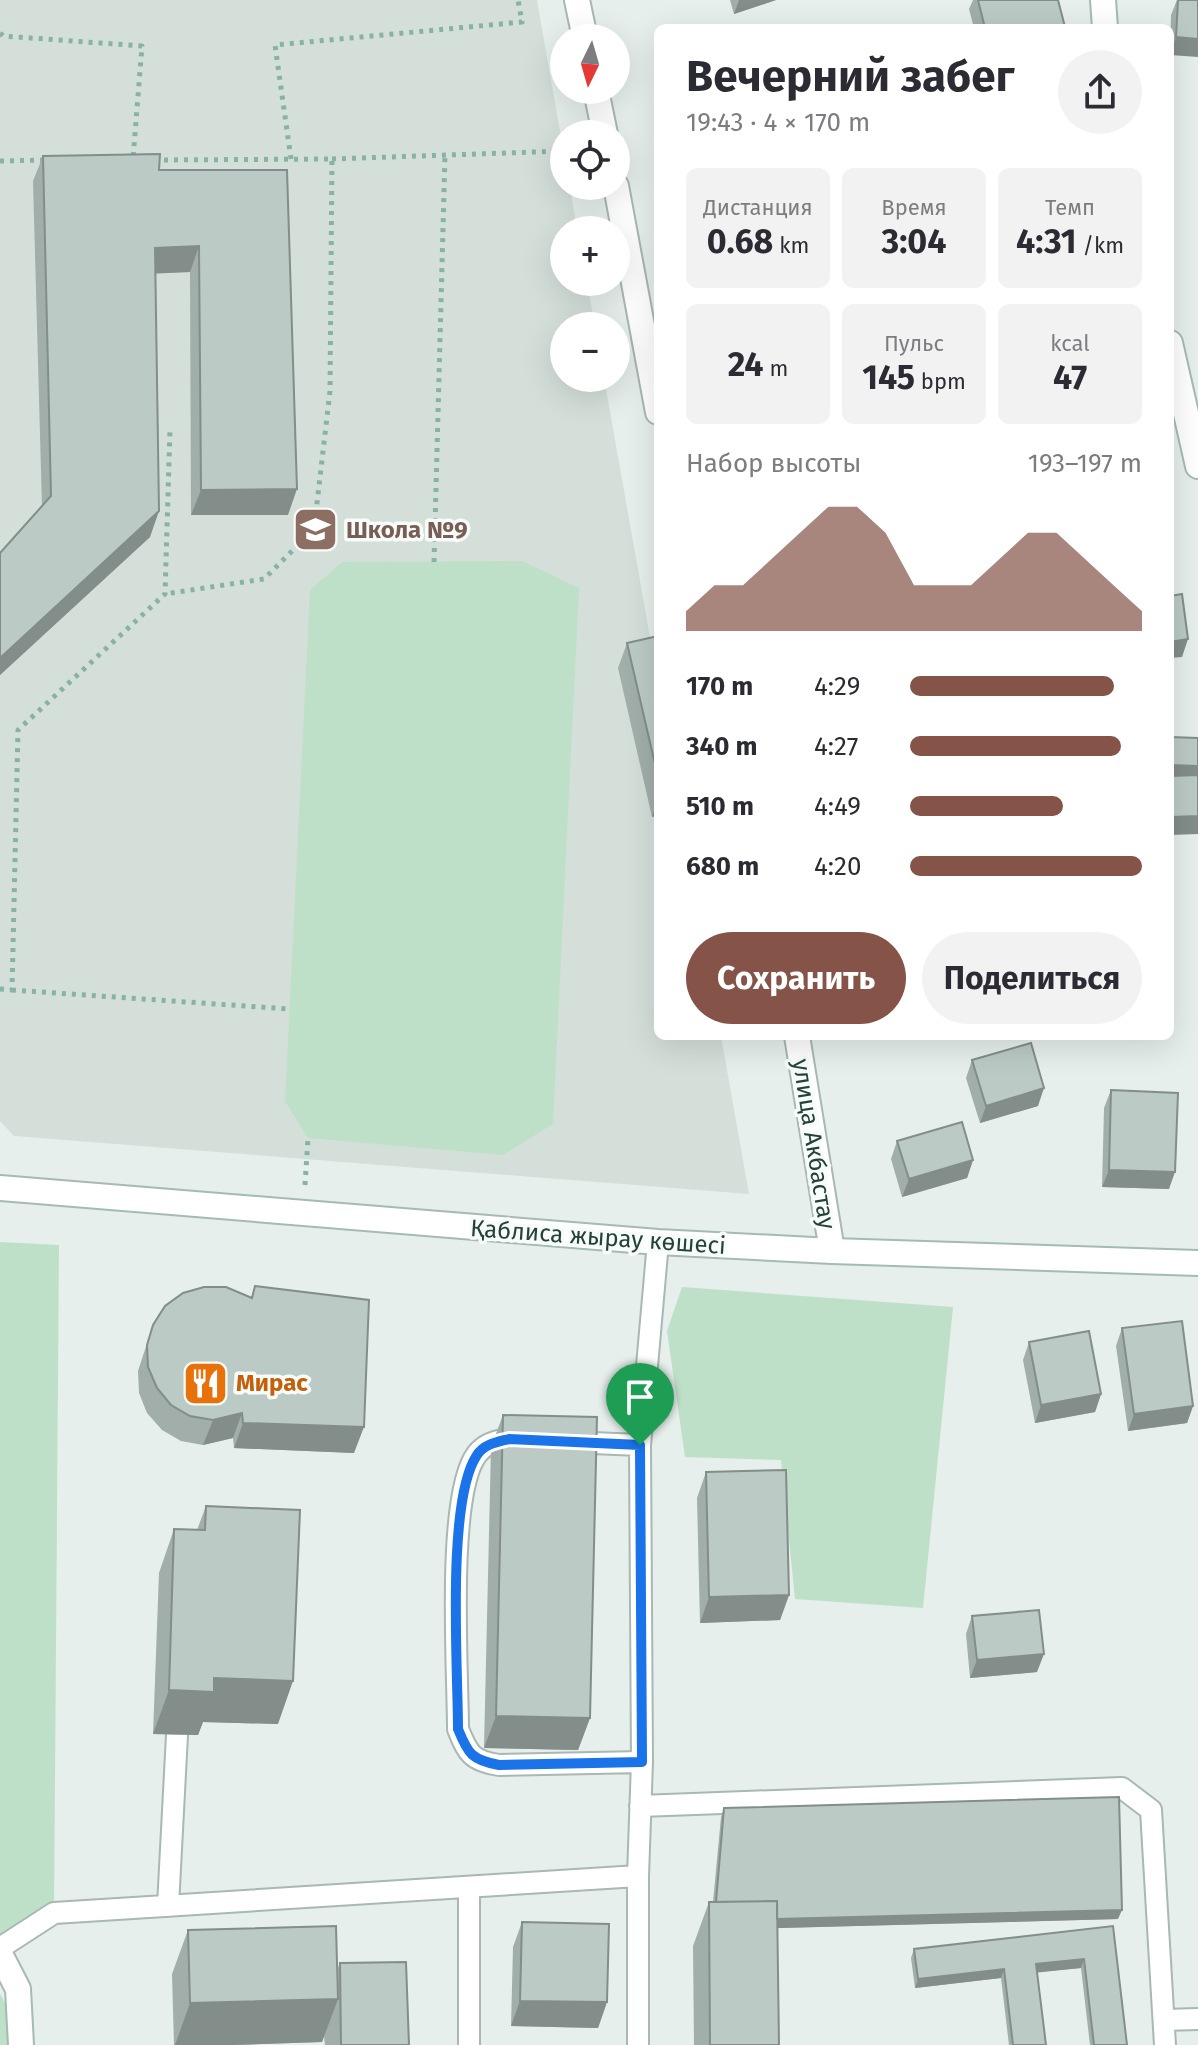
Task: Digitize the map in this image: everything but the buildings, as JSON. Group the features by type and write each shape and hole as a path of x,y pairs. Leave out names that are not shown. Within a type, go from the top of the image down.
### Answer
{"street":[{"path":"577,0 582,24"},
{"path":"1103,0 1105,24"},
{"path":"619,200 654,390"},
{"path":"1174,361 1198,466"},
{"name":"улица Акбастау","path":"798,1040 832,1251"},
{"name":"Қаблиса жырау көшесі","path":"0,1188 658,1242 1198,1263"},
{"path":"0,1951 18,1989 21,2045"}],"lane":[{"path":"638,2045 642,1762 640,1445 658,1242"},
{"path":"640,1445 509,1439 490,1443 477,1454 463,1487 457,1557 458,1729 467,1750 480,1762 499,1765 642,1762"},
{"path":"168,1906 177,1735"},
{"path":"640,1806 1122,1788 1151,1810 1165,2045"},
{"path":"0,1951 54,1913 638,1876"},
{"path":"469,1887 469,2045"},
{"path":"1164,2020 1198,2019"}],"path":[{"path":"291,159 275,45 522,22 518,0"},
{"path":"0,33 3,36 142,46 133,160"},
{"path":"118,160 332,159 550,151"},
{"path":"434,562 445,155"},
{"path":"12,990 18,730 165,594 264,579 314,529 330,391 332,159"},
{"path":"0,161 59,160"},
{"path":"165,594 170,429"},
{"path":"0,989 289,1009"},
{"path":"304,1215 308,1138"}],"shaded area":[{"name":"Школа №9","path":"0,0 537,0 550,74 550,104 555,104 558,120 550,120 550,200 572,200 575,216 550,216 550,296 590,296 592,312 550,312 550,392 606,392 654,659 654,1040 722,1040 749,1194 14,1136 0,1121"}],"green space":[{"path":"522,561 579,588 553,1124 503,1155 308,1138 285,1101 310,590 342,562"},
{"path":"0,1242 59,1245 54,1913 0,1948"},
{"path":"682,1287 953,1307 923,1608 795,1599 781,1460 685,1457 667,1331"},
{"path":"0,1994 11,2014 11,2045 0,2045"}],"place":[{"name":"Школа №9","path":"315,530"},
{"name":"Мирас","path":"205,1383"}],"route":[{"path":"509,1439 640,1445 642,1762 499,1765 480,1762 467,1750 458,1729 457,1557 463,1487 477,1454 490,1443 509,1439"}]}
